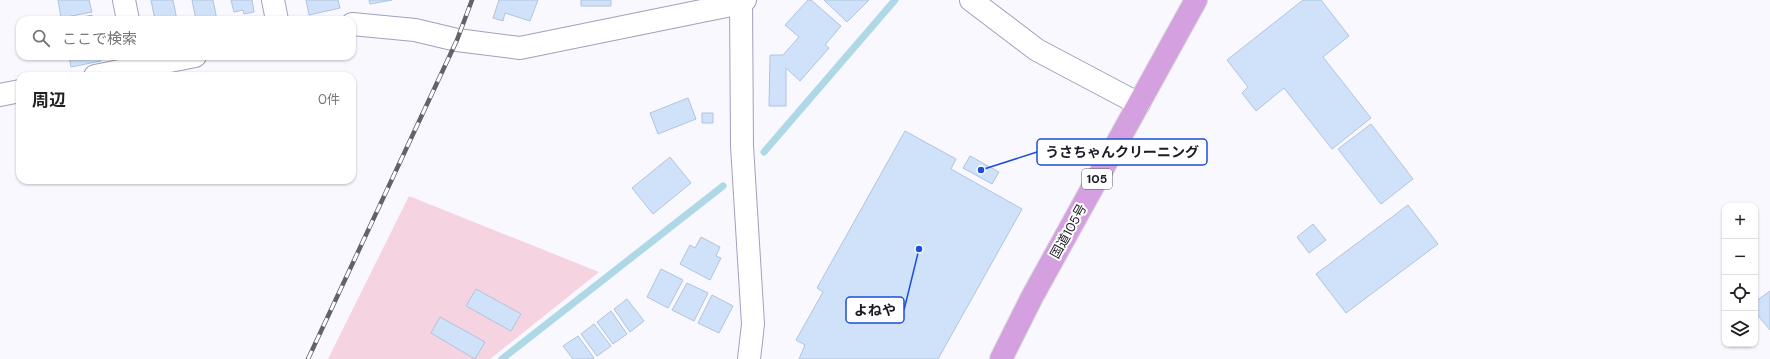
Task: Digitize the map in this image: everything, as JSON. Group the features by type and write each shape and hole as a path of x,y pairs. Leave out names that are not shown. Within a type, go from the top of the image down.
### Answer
{"highway":[{"name":"国道105号","path":"1001,359 1032,296 1196,0"}],"street":[{"path":"124,0 127,16"},
{"path":"273,0 277,16"},
{"path":"971,0 1037,50 1139,104"},
{"path":"356,24 415,30 458,40 520,48 742,1 742,146 753,324 749,359"},
{"path":"107,72 137,62 156,60"},
{"path":"0,95 16,92"}],"shaded area":[{"path":"409,196 599,272 490,359 328,359"}],"building":[{"path":"58,0 89,0 92,12 71,16 61,16"},
{"path":"151,0 173,0 176,16 154,16"},
{"path":"192,0 213,0 216,16 195,16"},
{"path":"231,0 252,0 254,12 244,14 243,10 234,12"},
{"path":"306,0 338,0 340,8 309,15"},
{"path":"369,0 392,0 370,4"},
{"path":"499,0 538,0 530,21 505,13 503,21 493,18"},
{"path":"581,0 611,0 611,6 581,6"},
{"path":"808,0 811,0 841,26 825,45 829,48 800,81 786,68 786,106 769,106 770,55 783,55 799,37 785,25"},
{"path":"824,0 869,0 847,22"},
{"path":"1303,0 1321,0 1349,36 1323,57 1371,118 1332,149 1284,88 1256,111 1242,93 1248,87 1227,60"},
{"path":"70,60 101,60 101,61 71,67"},
{"path":"688,98 696,119 658,134 650,113"},
{"path":"702,113 713,113 713,123 702,123"},
{"path":"1371,124 1413,179 1381,204 1338,149"},
{"path":"905,131 956,159 951,169 1022,209 938,359 799,359 805,345 796,340 823,292 817,288"},
{"path":"970,156 999,172 992,184 963,168"},
{"path":"670,157 691,183 653,214 632,188"},
{"path":"1408,205 1438,244 1346,313 1316,274"},
{"path":"1313,224 1326,240 1309,253 1297,237"},
{"path":"701,237 720,247 716,256 721,258 710,280 680,264 690,245 695,248"},
{"path":"661,269 683,280 668,308 647,297"},
{"path":"687,283 708,293 694,321 672,310"},
{"path":"476,289 521,314 511,331 466,306"},
{"path":"1770,291 1770,330 1758,316 1758,300"},
{"path":"712,295 733,306 719,333 698,323"},
{"path":"627,299 644,321 630,332 614,309"},
{"path":"611,311 627,334 613,344 597,322"},
{"path":"440,317 485,342 475,359 431,333"},
{"path":"594,324 611,346 597,356 581,334"},
{"path":"578,336 594,358 593,359 573,359 563,346"}],"waterway":[{"path":"764,152 895,0"},
{"path":"502,359 723,186"}],"railway":[{"path":"308,359 457,40 472,0"}],"place":[{"name":"うさちゃんクリーニング","path":"981,170"},
{"name":"よねや","path":"919,249"}]}
